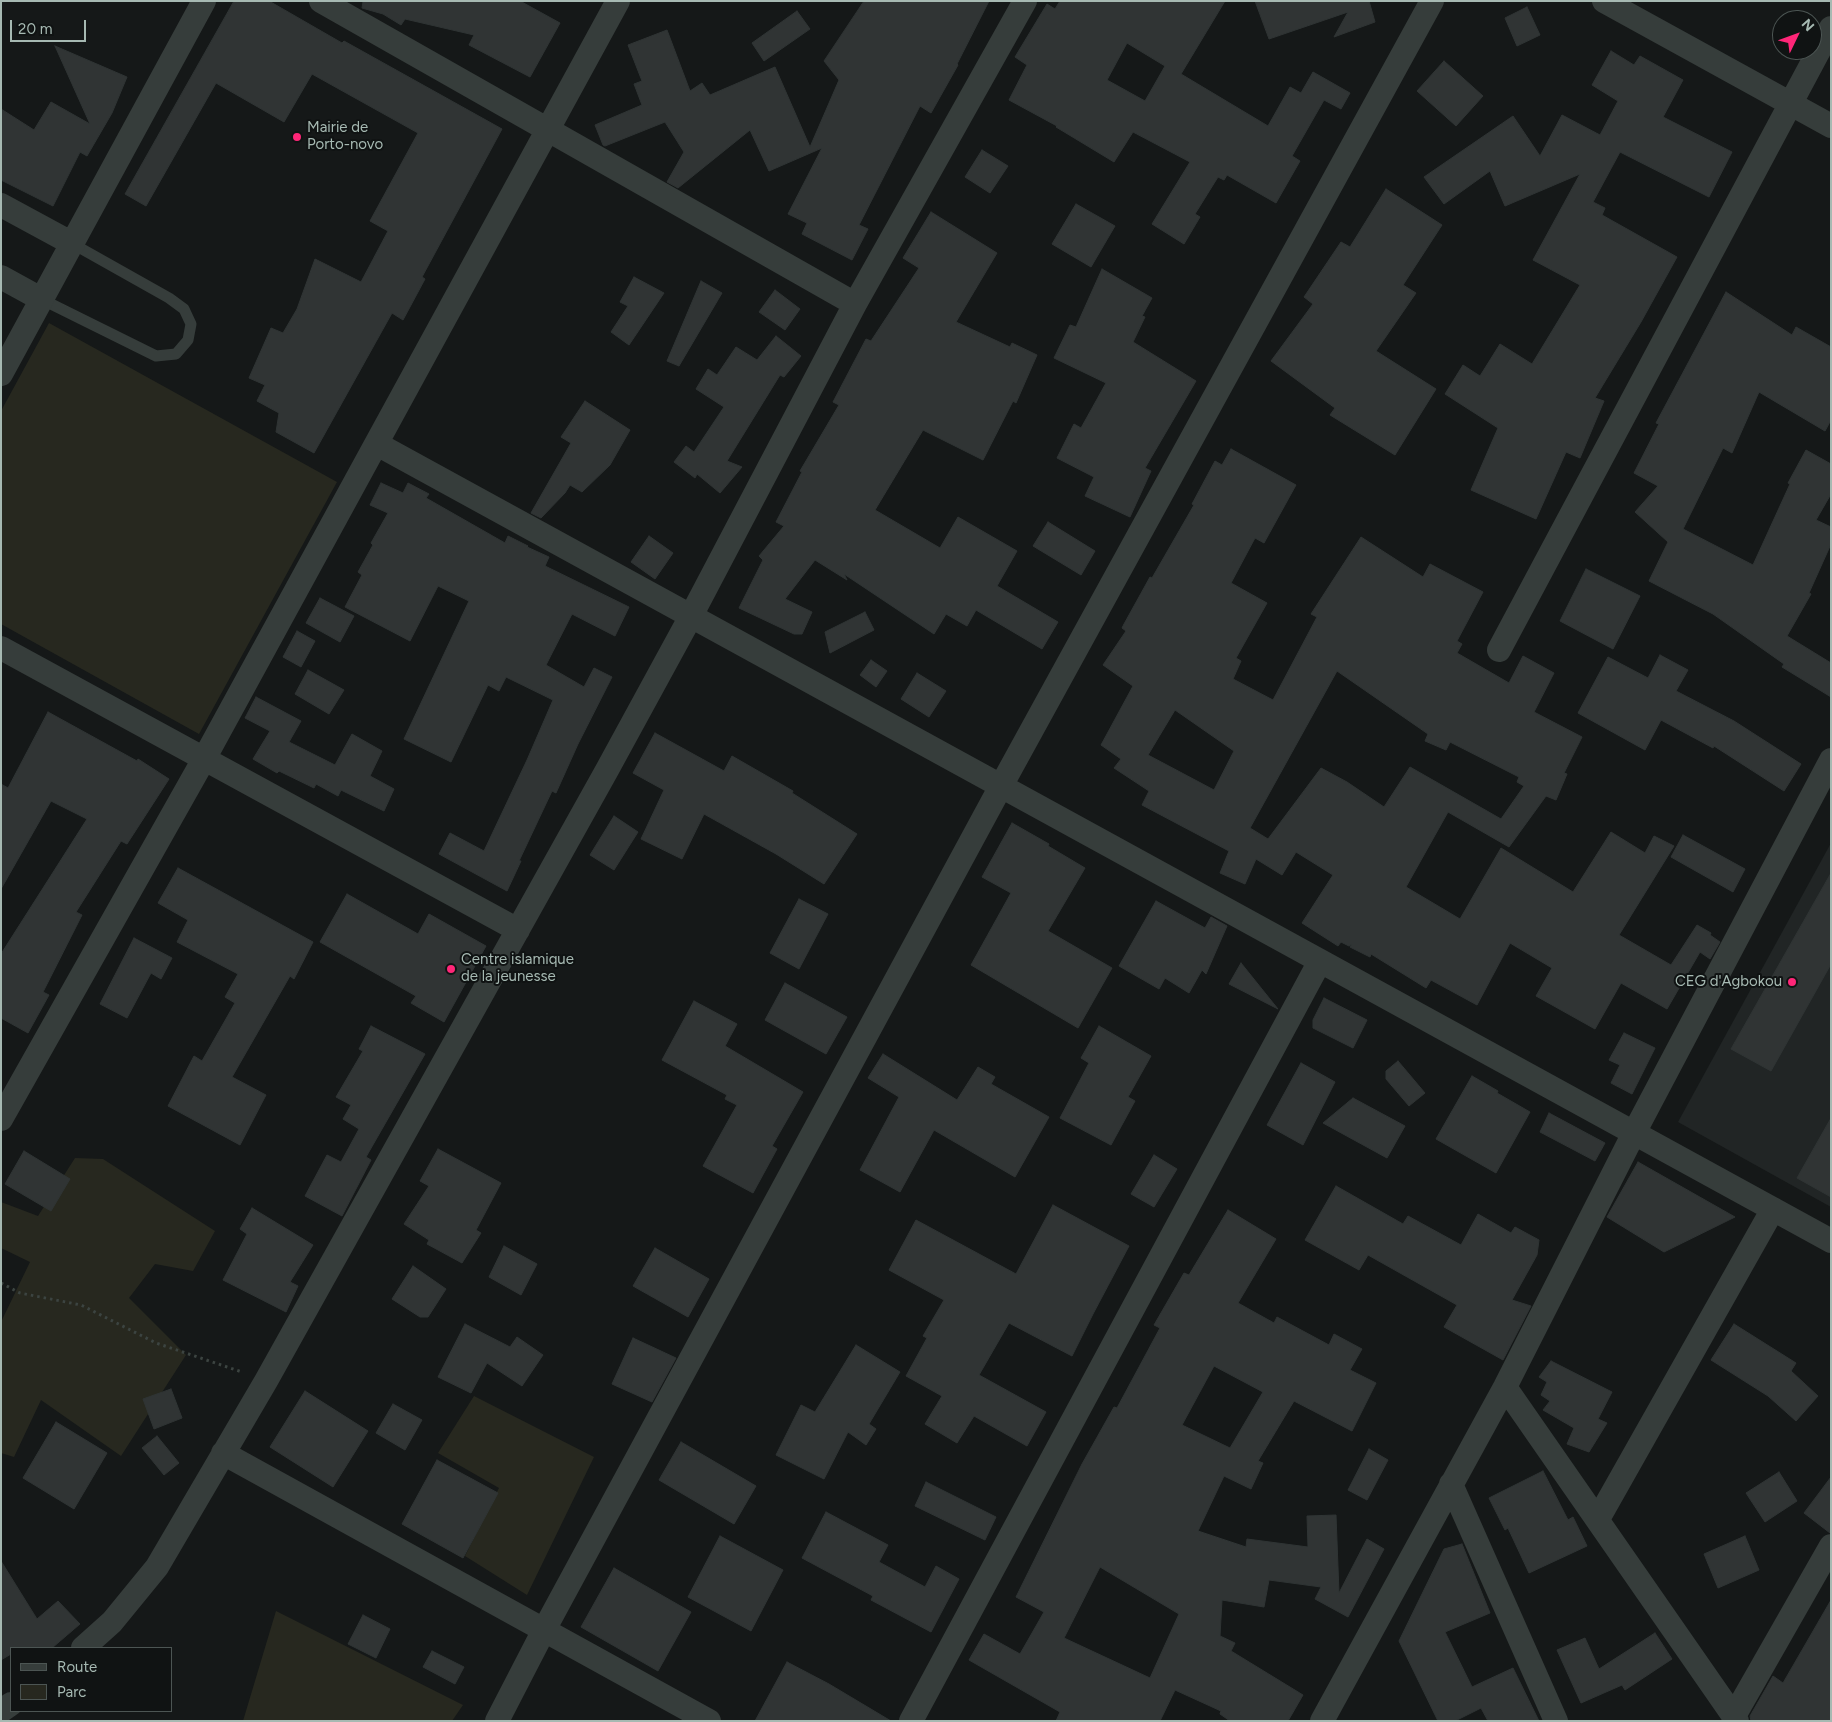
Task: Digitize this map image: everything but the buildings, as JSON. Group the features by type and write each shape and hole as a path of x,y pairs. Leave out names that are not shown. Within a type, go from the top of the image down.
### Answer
{"street":[{"path":"1,374 204,1"},
{"path":"321,1 855,304"},
{"path":"1,1120 204,759 618,1"},
{"path":"84,1647 112,1622 157,1567 266,1381 691,616 855,304 1025,1"},
{"path":"497,1721 544,1630 1001,786 1432,1"},
{"path":"1604,1 1831,126"},
{"path":"1499,650 1831,28"},
{"path":"1,205 73,244"},
{"path":"1,277 41,298"},
{"path":"377,444 1831,1241"},
{"path":"1,648 518,930"},
{"path":"1322,1721 1505,1387 1634,1133 1831,760"},
{"path":"911,1721 1320,961"},
{"path":"1598,1519 1773,1209"},
{"path":"1505,1387 1735,1719 1831,1546"},
{"path":"223,1453 709,1721"},
{"path":"1451,1484 1556,1721"}],"lane":[{"path":"41,298 156,356 176,354 188,340 191,324 184,309 169,298 73,244"}],"path":[{"path":"1,1283 20,1293 81,1305 156,1343 266,1381"}],"shaded area":[{"name":"CEG d'Agbokou","path":"1831,843 1831,1207 1678,1122"}],"green space":[{"path":"49,323 337,482 199,734 1,624 1,411"},
{"path":"75,1158 103,1159 215,1231 193,1271 155,1264 129,1298 186,1355 121,1456 41,1400 14,1457 1,1453 1,1322 30,1262 1,1248 1,1202 38,1216"},
{"path":"474,1396 594,1457 527,1595 465,1556 499,1488 438,1453"},
{"path":"276,1611 463,1705 452,1721 243,1721"}],"place":[{"name":"Mairie de Porto-novo","path":"297,137"},
{"name":"Centre islamique de la jeunesse","path":"451,969"},
{"name":"CEG d'Agbokou","path":"1792,982"}]}
